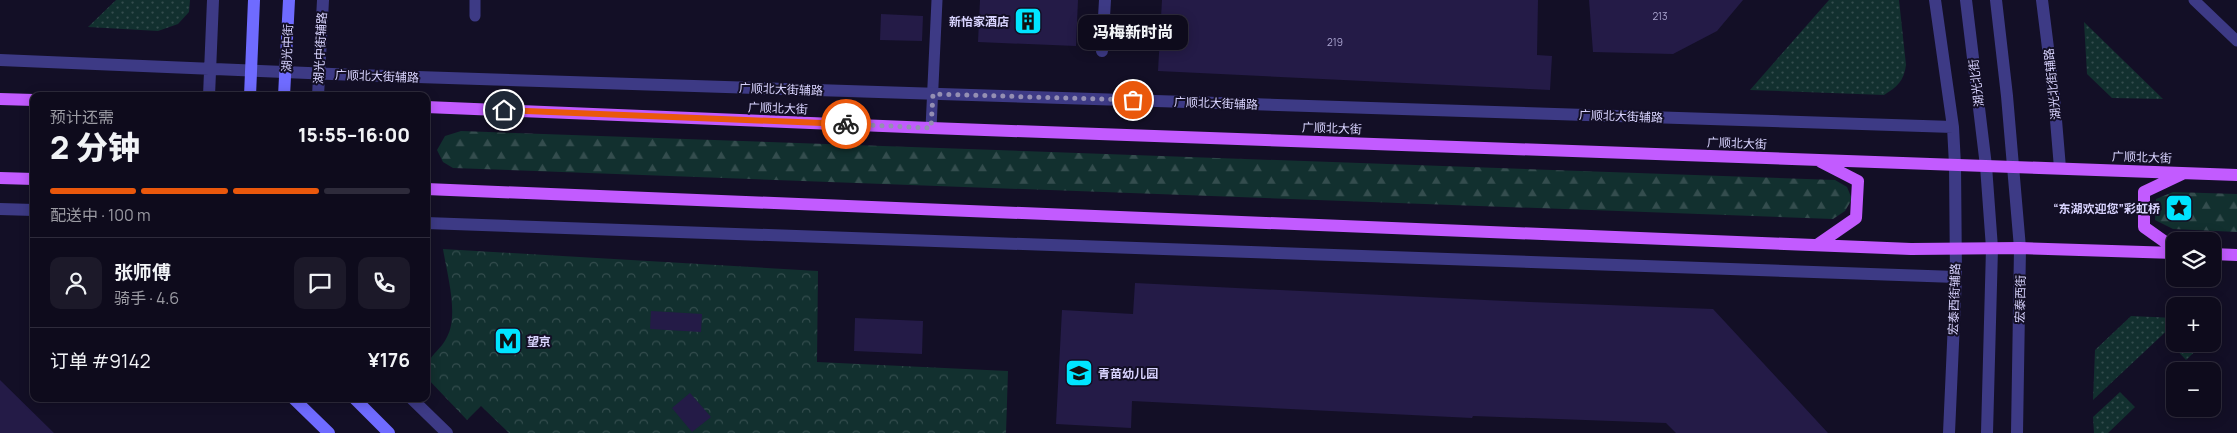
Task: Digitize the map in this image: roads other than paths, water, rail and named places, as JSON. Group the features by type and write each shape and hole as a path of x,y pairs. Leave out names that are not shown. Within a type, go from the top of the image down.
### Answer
{"main road":[{"path":"250,92 254,0"},
{"name":"湖光中街","path":"284,92 289,0"},
{"path":"0,99 30,100"},
{"name":"广顺北大街","path":"430,107 931,128 2237,175"},
{"path":"1818,160 1858,181 1856,218 1818,245"},
{"path":"2166,244 2144,227 2144,192 2184,173"},
{"path":"0,178 30,179"},
{"path":"430,189 1818,245 1955,249 2020,248 2166,251"},
{"path":"2221,254 2237,255"},
{"path":"297,402 329,433"},
{"path":"357,402 389,433"}],"street":[{"path":"209,92 213,0"},
{"name":"湖光中街辅路","path":"318,92 323,0"},
{"path":"1102,51 1105,0"},
{"path":"1935,0 1952,127 1955,165"},
{"name":"湖光北街","path":"1966,0 1986,166 1992,248"},
{"path":"1996,0 2014,166"},
{"name":"湖光北街辅路","path":"2042,0 2054,96 2060,168"},
{"name":"广顺北大街辅路","path":"0,60 319,74 1952,127"},
{"name":"宏泰西街辅路","path":"1949,433 1956,277 1955,165"},
{"name":"宏泰西街","path":"2014,166 2020,248 2017,433"},
{"path":"0,209 30,210"},
{"path":"430,223 1956,277"},
{"path":"1986,433 1992,248"},
{"path":"415,402 447,433"}],"lane":[{"path":"474,16 475,0"},
{"path":"931,128 937,0"},
{"path":"2194,0 2237,41"}],"place":[{"name":"新怡家酒店","path":"1028,21"},
{"name":"冯梅新时尚","path":"1133,100"},
{"name":"“东湖欢迎您”彩虹桥","path":"2179,208"},
{"name":"望京","path":"508,341"},
{"name":"青苗幼儿园","path":"1079,373"}]}
